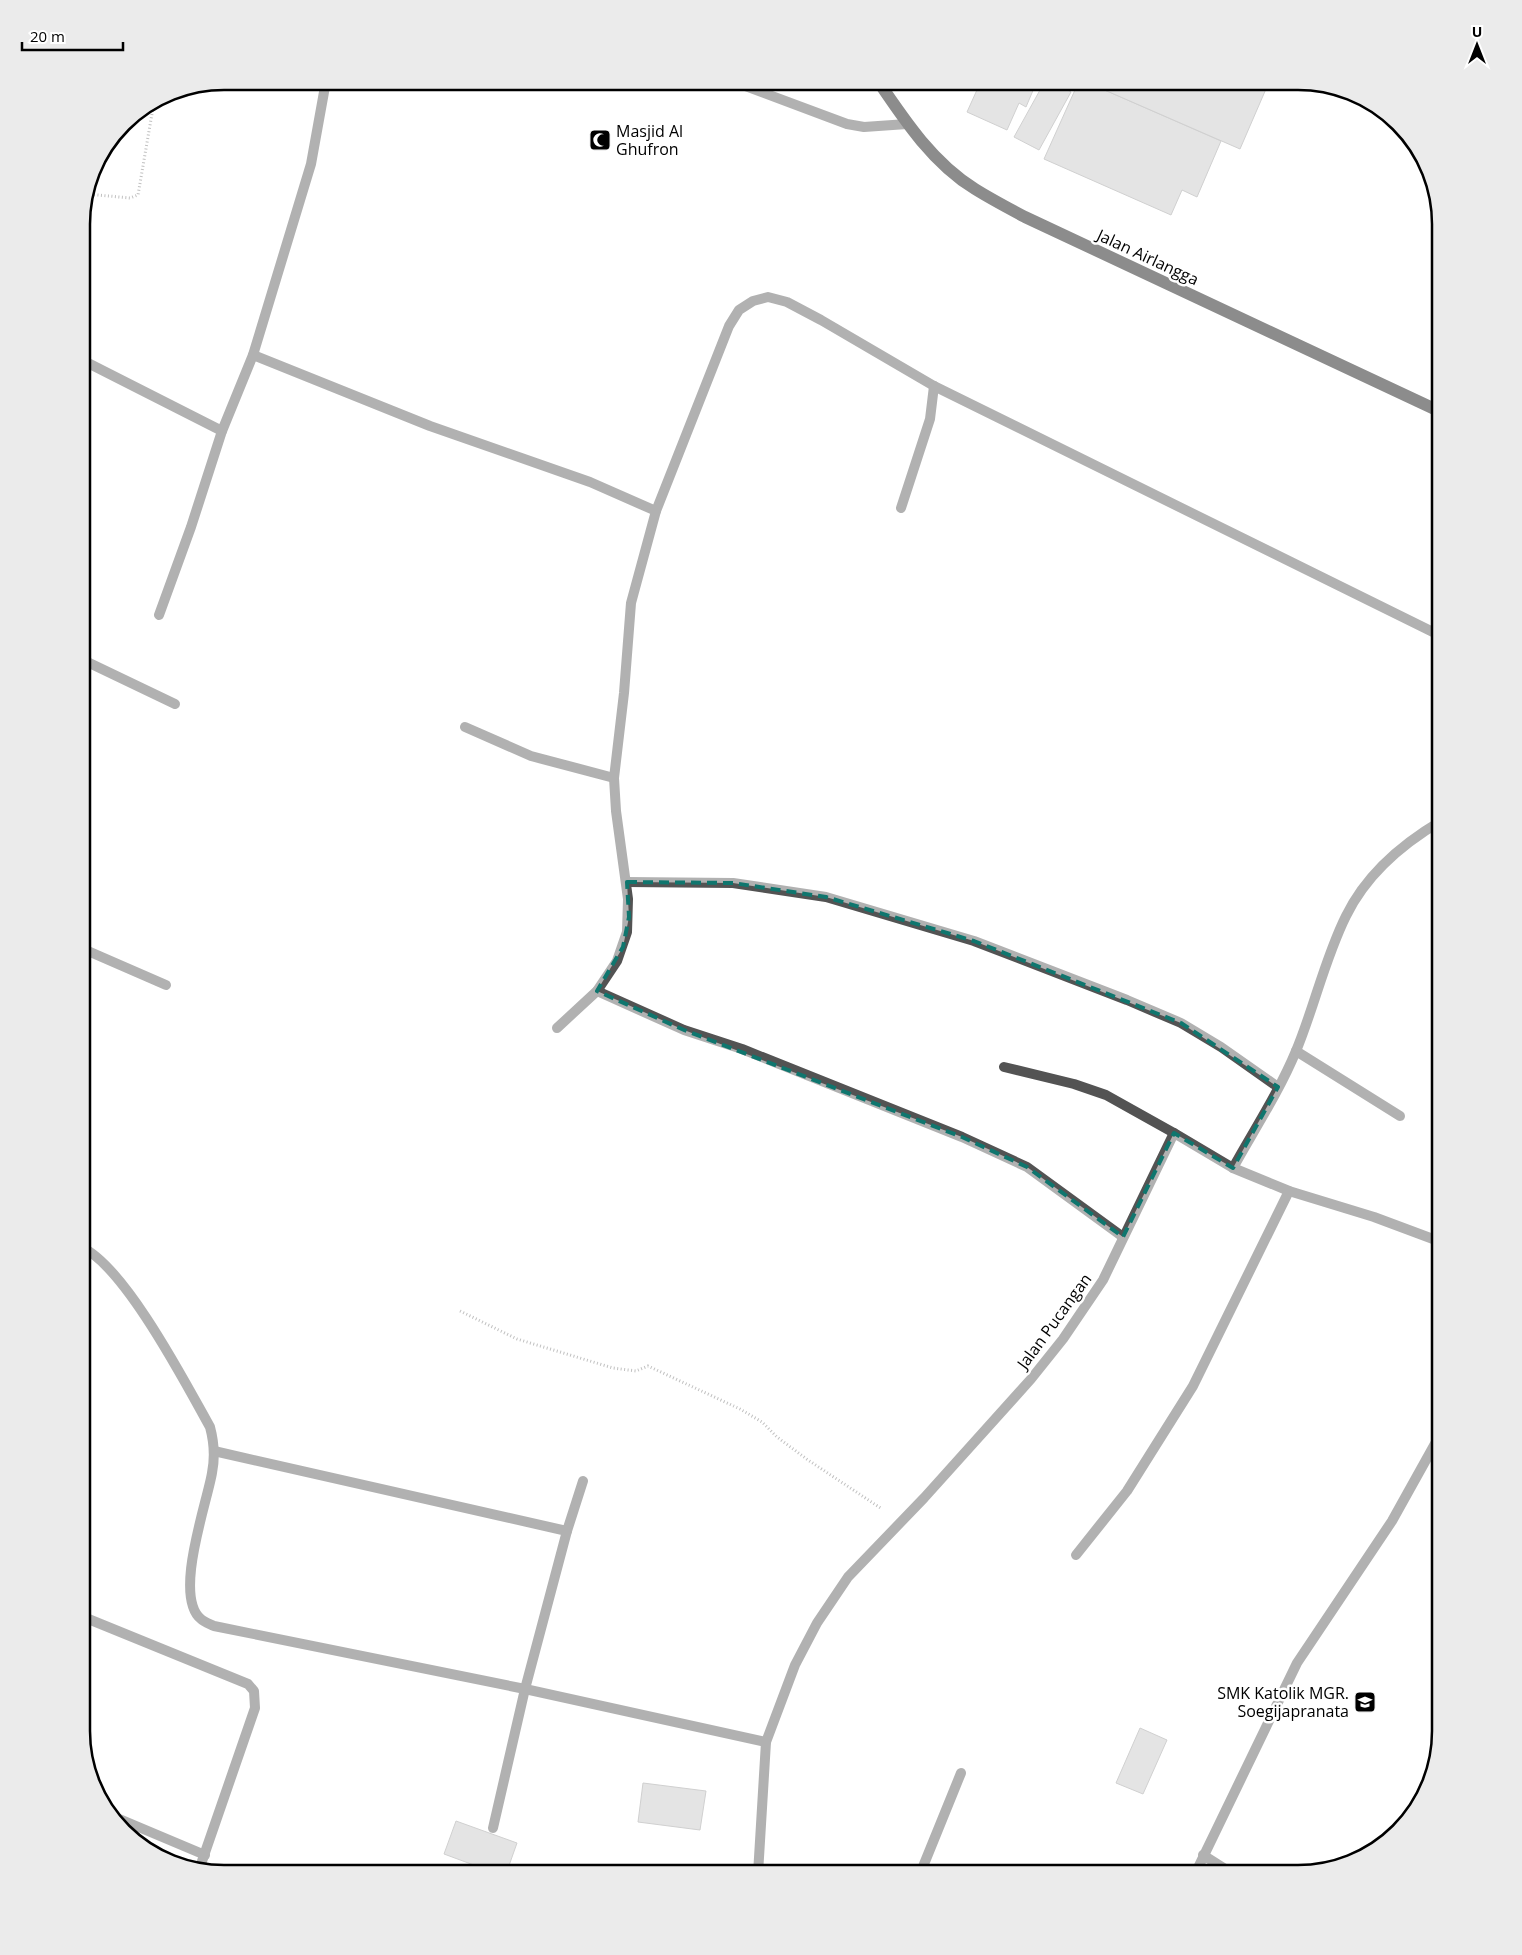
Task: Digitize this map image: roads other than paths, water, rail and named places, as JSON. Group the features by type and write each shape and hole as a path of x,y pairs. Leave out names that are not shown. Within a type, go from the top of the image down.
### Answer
{"main road":[{"name":"Jalan Airlangga","path":"884,90 907,124 938,160 973,188 1025,217 1432,408"}],"street":[{"path":"159,615 192,526 222,432 253,355 311,164 324,90"},
{"path":"756,90 847,124 864,127 907,124"},
{"path":"557,1028 596,991 617,961 623,946 629,917 627,882 616,811 614,778 624,693 630,603 656,512 729,326 739,310 753,301 768,297 787,302 934,386 1432,632"},
{"path":"253,355 430,426 590,482 656,512"},
{"path":"90,364 222,432"},
{"path":"900,508 930,419 934,386"},
{"path":"90,664 175,704"},
{"path":"465,727 531,756 614,778"},
{"path":"1232,1168 1296,1051 1346,916 1362,891 1391,856 1416,836 1432,826"},
{"path":"627,882 733,883 826,897 974,941 1181,1023 1221,1047 1278,1087"},
{"path":"90,952 166,984"},
{"path":"596,991 684,1030 742,1049 953,1134 1027,1167 1123,1237"},
{"path":"1296,1051 1400,1116"},
{"path":"1004,1067 1074,1084 1106,1095 1232,1168 1289,1191 1374,1217 1432,1239"},
{"name":"Jalan Pucangan","path":"759,1865 766,1742 794,1664 817,1623 848,1577 902,1521 1031,1379 1063,1339 1095,1293 1174,1133"},
{"path":"1076,1555 1127,1491 1193,1386 1289,1191"},
{"path":"90,1253 111,1268 129,1292 210,1427 214,1451 212,1472 192,1563 191,1597 200,1619 214,1626 524,1689 766,1742"},
{"path":"1199,1865 1297,1663 1392,1521 1432,1449"},
{"path":"214,1451 567,1531"},
{"path":"493,1828 524,1689 567,1531 583,1481"},
{"path":"90,1620 248,1684 254,1691 255,1708 202,1863"},
{"path":"924,1865 961,1773"},
{"path":"126,1822 205,1855"},
{"path":"1204,1855 1219,1865"}],"place":[{"name":"Masjid Al Ghufron","path":"600,140"},
{"name":"SMK Katolik MGR. Soegijapranata","path":"1365,1702"}]}
